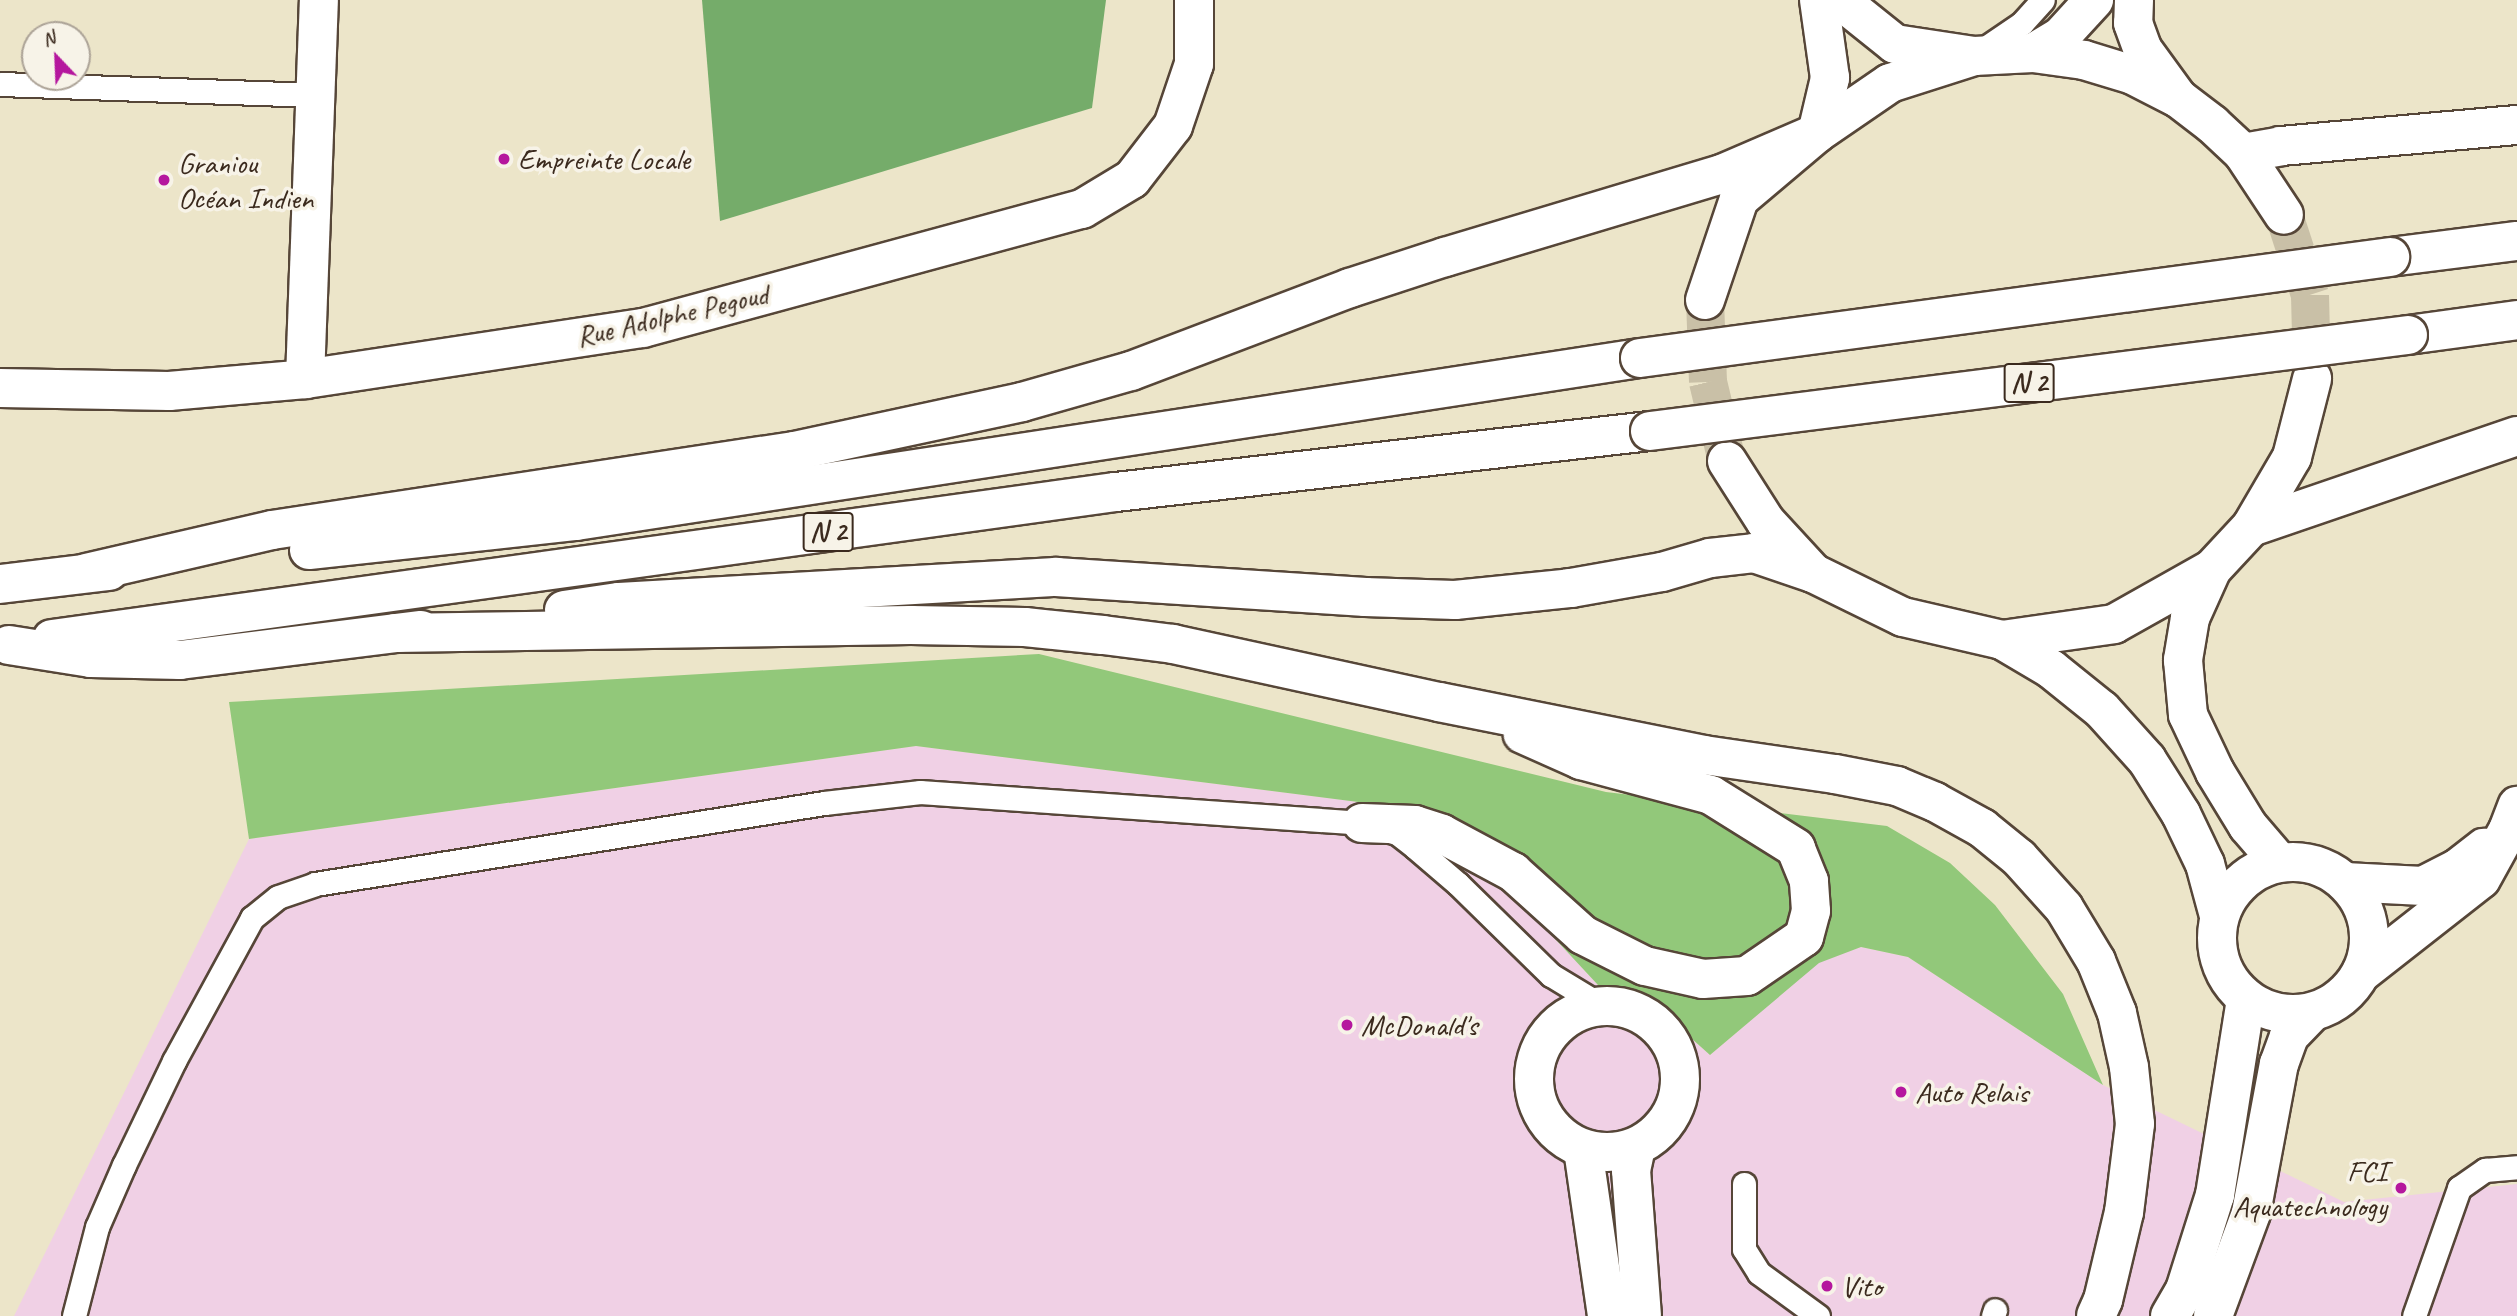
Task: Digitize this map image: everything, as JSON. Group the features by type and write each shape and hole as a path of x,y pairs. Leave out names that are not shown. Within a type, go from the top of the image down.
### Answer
{"main road":[{"path":"305,379 314,95 320,0"},
{"name":"Rue Adolphe Pegoud","path":"0,388 169,391 305,379 643,328 1082,209 1132,178 1173,126 1194,64 1194,0"},
{"path":"1817,133 1830,78 1819,0"},
{"path":"1840,0 1895,44 1974,56 2033,53 2084,60 2133,75 2178,98 2212,124 2243,153 2284,215"},
{"path":"2033,53 2061,36 2094,0"},
{"path":"2134,0 2133,23 2143,50 2178,98"},
{"path":"1705,300 1739,199 1817,133 1890,83 1974,56"},
{"path":"2243,153 2281,146 2517,125"},
{"path":"86,573 272,530 794,451 1022,402 1131,371 1350,288 1445,257 1722,174 1817,133"},
{"name":"N 2","path":"0,584 576,522 1640,358 2517,241"},
{"name":"N 2","path":"4,645 1116,492 1650,431 2517,320"},
{"path":"2002,640 2114,624 2212,569 2251,527 2292,457 2312,379"},
{"path":"2251,527 2517,436"},
{"path":"1727,461 1766,522 1813,573"},
{"path":"4,645 91,658 180,660 395,634 620,602 994,580 1081,579 1455,600 1570,588 1662,572 1710,558 1754,554 1813,573 1903,617 2002,640 2051,669 2102,710 2147,760 2181,814 2205,864 2219,916 2216,947 2225,977 2246,1000 2277,1014 2311,1013"},
{"path":"2212,569 2190,618 2183,660 2188,715 2215,772 2248,826 2279,863"},
{"path":"395,634 911,625 1025,628 1173,644 1463,707 1704,755 1897,786 1936,802 1982,828 2019,858 2064,908 2096,961 2117,1013 2129,1067 2135,1124 2124,1212 2103,1300 2096,1316"},
{"path":"1362,823 1415,825 1442,834 1513,872 1583,935 1645,966 1703,979 1747,976 1804,937 1811,911 1808,881 1796,848 1711,795 1581,760 1463,707"},
{"path":"2345,882 2423,886 2458,868 2512,818"},
{"path":"2224,1310 2251,1213 2279,1064 2289,1036 2311,1013 2340,998 2361,973 2481,879 2512,818"},
{"path":"2219,916 2232,891 2253,872 2279,863 2303,862 2326,869 2345,882 2360,902 2368,925 2369,950 2361,973"},
{"path":"2170,1316 2185,1290 2215,1195 2246,1000"},
{"path":"1602,1006 1637,1012 1665,1032 1680,1065 1679,1100 1661,1130 1636,1147 1610,1153 1583,1149 1561,1138 1544,1120 1533,1086 1538,1051 1553,1028 1575,1012 1602,1006"},
{"path":"1636,1147 1631,1170 1642,1316"},
{"path":"1583,1149 1607,1316"}],"lane":[{"path":"1974,56 2022,23 2043,0"},
{"path":"0,84 314,95"},
{"path":"74,1316 97,1227 174,1061 252,918 278,897 315,884 824,803 920,792 1362,823 1397,833 1458,884 1551,975 1602,1006"},
{"path":"2414,1316 2459,1188 2485,1170 2517,1167"},
{"path":"1744,1184 1744,1249 1759,1273 1818,1316"}],"shaded area":[{"path":"916,746 1438,812 1598,985 1653,1004 1710,1055 1819,962 1861,947 1908,957 2103,1085 2344,1202 2517,1184 2517,1316 14,1316 249,839"}],"green space":[{"path":"702,0 1106,0 1092,108 720,221"},
{"path":"1039,654 1606,792 1887,826 1950,863 1995,905 2063,994 2103,1085 1908,957 1861,947 1819,963 1710,1055 1653,1004 1598,985 1437,812 916,746 249,839 229,702"}],"tunnel":[{"path":"2284,215 2310,295 2312,379"},
{"path":"1705,300 1708,382 1727,461"}],"place":[{"name":"Empreinte Locale","path":"504,159"},
{"name":"Graniou Océan Indien","path":"164,180"},
{"name":"McDonald's","path":"1347,1025"},
{"name":"Auto Relais","path":"1901,1092"},
{"name":"FCI Aquatechnology","path":"2401,1188"},
{"name":"Vito","path":"1827,1286"}]}
